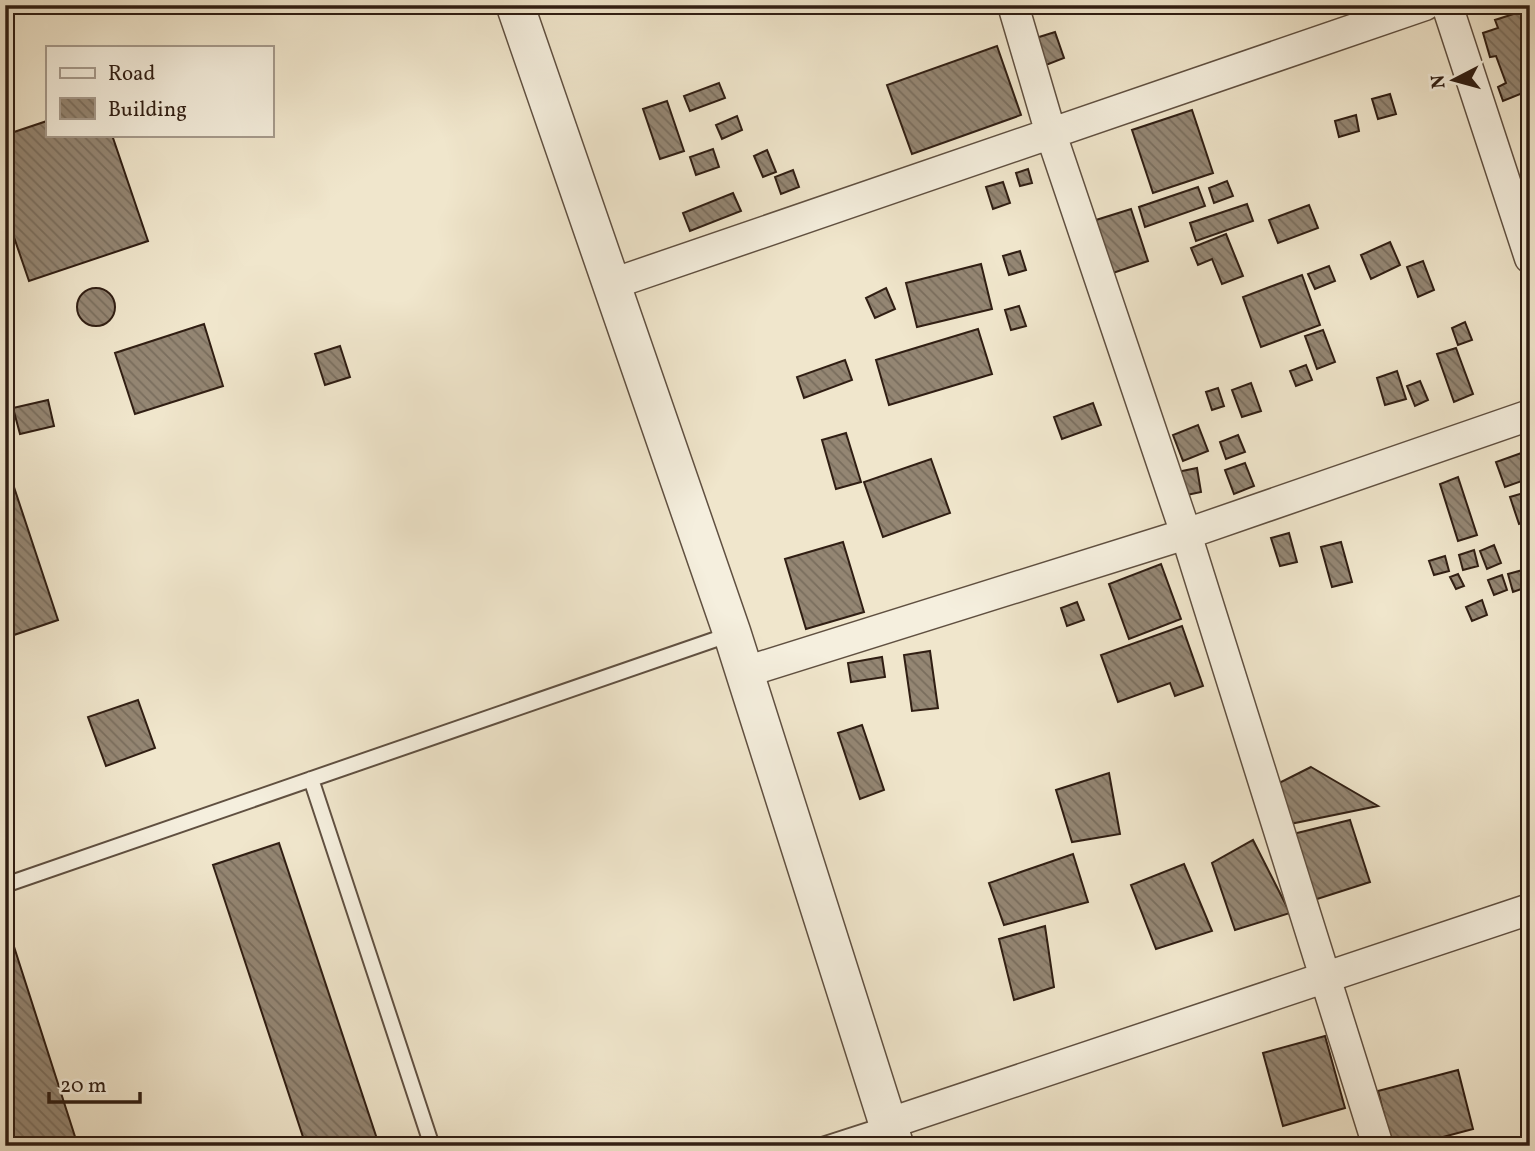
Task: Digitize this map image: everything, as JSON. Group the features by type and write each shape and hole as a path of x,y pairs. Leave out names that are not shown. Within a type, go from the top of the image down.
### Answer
{"street":[{"path":"515,5 745,672 891,1135 1323,977 1530,909"},
{"path":"1013,5 1051,134 1186,534 1378,1146"},
{"path":"612,284 1425,5"},
{"path":"1447,5 1530,258"},
{"path":"745,672 1186,534 1530,415"}],"lane":[{"path":"5,885 732,633"},
{"path":"311,779 432,1146"},
{"path":"819,1146 891,1135"}],"building":[{"path":"1529,9 1530,90 1503,101 1498,87 1506,83 1496,56 1490,57 1483,33 1498,28 1495,20"},
{"path":"1055,32 1064,58 1046,65 1036,38"},
{"path":"997,46 1021,115 912,154 887,85"},
{"path":"719,83 725,98 690,111 684,96"},
{"path":"1390,94 1396,114 1378,119 1372,99"},
{"path":"667,101 684,151 660,159 643,109"},
{"path":"1192,110 1213,173 1153,193 1132,130"},
{"path":"1356,115 1359,131 1339,137 1335,121"},
{"path":"737,116 742,130 722,139 716,125"},
{"path":"46,121 46,136 112,136 148,241 29,281 5,211 5,135"},
{"path":"713,149 719,167 696,175 690,157"},
{"path":"767,150 776,172 763,177 754,156"},
{"path":"1028,169 1032,183 1020,186 1016,173"},
{"path":"793,170 799,187 781,194 775,177"},
{"path":"1227,181 1233,196 1214,203 1209,188"},
{"path":"1003,182 1010,203 993,209 986,187"},
{"path":"1198,187 1205,206 1145,227 1139,207"},
{"path":"733,193 741,211 690,231 683,213"},
{"path":"1247,204 1253,221 1196,241 1190,223"},
{"path":"1309,205 1318,228 1278,243 1269,220"},
{"path":"1131,209 1148,261 1113,273 1096,220"},
{"path":"1226,234 1243,276 1222,284 1212,259 1198,265 1191,248"},
{"path":"1390,242 1400,265 1371,279 1361,255"},
{"path":"1020,251 1026,270 1009,275 1003,256"},
{"path":"1423,261 1434,290 1418,297 1407,267"},
{"path":"981,264 992,309 917,327 906,283"},
{"path":"1329,266 1335,281 1315,289 1308,274"},
{"path":"1302,275 1320,325 1261,347 1243,297"},
{"path":"96,288 109,294 115,307 109,320 96,326 83,320 77,307 83,294"},
{"path":"886,288 895,309 875,318 866,298"},
{"path":"1019,306 1026,326 1011,330 1005,310"},
{"path":"1465,322 1472,340 1458,345 1452,328"},
{"path":"204,324 223,386 135,414 115,353"},
{"path":"978,329 992,374 889,405 876,360"},
{"path":"1323,330 1335,362 1317,369 1305,336"},
{"path":"340,346 350,377 325,385 315,354"},
{"path":"1456,348 1473,394 1454,402 1437,354"},
{"path":"845,360 852,380 804,398 797,377"},
{"path":"1306,365 1312,380 1296,386 1290,371"},
{"path":"1397,371 1406,399 1385,405 1377,378"},
{"path":"1420,381 1428,400 1415,406 1407,386"},
{"path":"1251,383 1261,411 1242,417 1232,390"},
{"path":"1218,388 1224,406 1212,410 1206,392"},
{"path":"48,400 54,426 20,434 13,408"},
{"path":"1093,403 1101,425 1062,439 1054,417"},
{"path":"1198,425 1208,451 1183,461 1173,435"},
{"path":"846,433 861,482 836,489 822,440"},
{"path":"1238,435 1245,452 1226,459 1220,442"},
{"path":"1530,450 1530,478 1505,487 1496,462"},
{"path":"931,459 950,513 883,537 864,482"},
{"path":"5,460 58,620 5,638"},
{"path":"1245,463 1254,486 1234,494 1225,470"},
{"path":"1197,468 1201,492 1182,496 1177,472"},
{"path":"1458,477 1477,535 1458,541 1440,484"},
{"path":"1530,491 1530,520 1519,524 1510,497"},
{"path":"1289,533 1297,562 1280,566 1271,538"},
{"path":"843,542 864,612 806,629 785,559"},
{"path":"1341,542 1352,582 1332,587 1321,547"},
{"path":"1494,545 1501,563 1487,569 1480,551"},
{"path":"1474,550 1478,566 1463,570 1459,555"},
{"path":"1445,556 1449,571 1434,575 1429,561"},
{"path":"1161,564 1181,619 1129,639 1109,584"},
{"path":"1530,568 1530,586 1513,592 1508,574"},
{"path":"1458,574 1464,586 1456,589 1450,577"},
{"path":"1502,575 1507,590 1494,595 1488,580"},
{"path":"1482,600 1487,615 1472,621 1466,607"},
{"path":"1077,602 1084,620 1067,626 1061,608"},
{"path":"1182,626 1203,686 1175,696 1170,683 1118,702 1101,655"},
{"path":"930,651 938,708 912,711 904,655"},
{"path":"882,657 885,677 851,682 848,663"},
{"path":"138,700 155,748 106,766 88,717"},
{"path":"862,725 884,790 860,799 838,733"},
{"path":"1311,767 1378,806 1290,824 1279,783"},
{"path":"1109,773 1120,834 1072,842 1056,790"},
{"path":"1350,820 1370,882 1314,900 1293,834"},
{"path":"1253,840 1290,913 1235,930 1212,863"},
{"path":"279,843 378,1146 306,1146 213,865"},
{"path":"1073,854 1088,902 1004,925 989,883"},
{"path":"1184,864 1212,931 1156,949 1131,885"},
{"path":"1045,926 1054,987 1014,1000 999,939"},
{"path":"8,928 78,1146 5,1146 5,929"},
{"path":"1325,1036 1345,1108 1283,1126 1263,1053"},
{"path":"1458,1070 1473,1129 1409,1146 1392,1146 1378,1091"}]}
